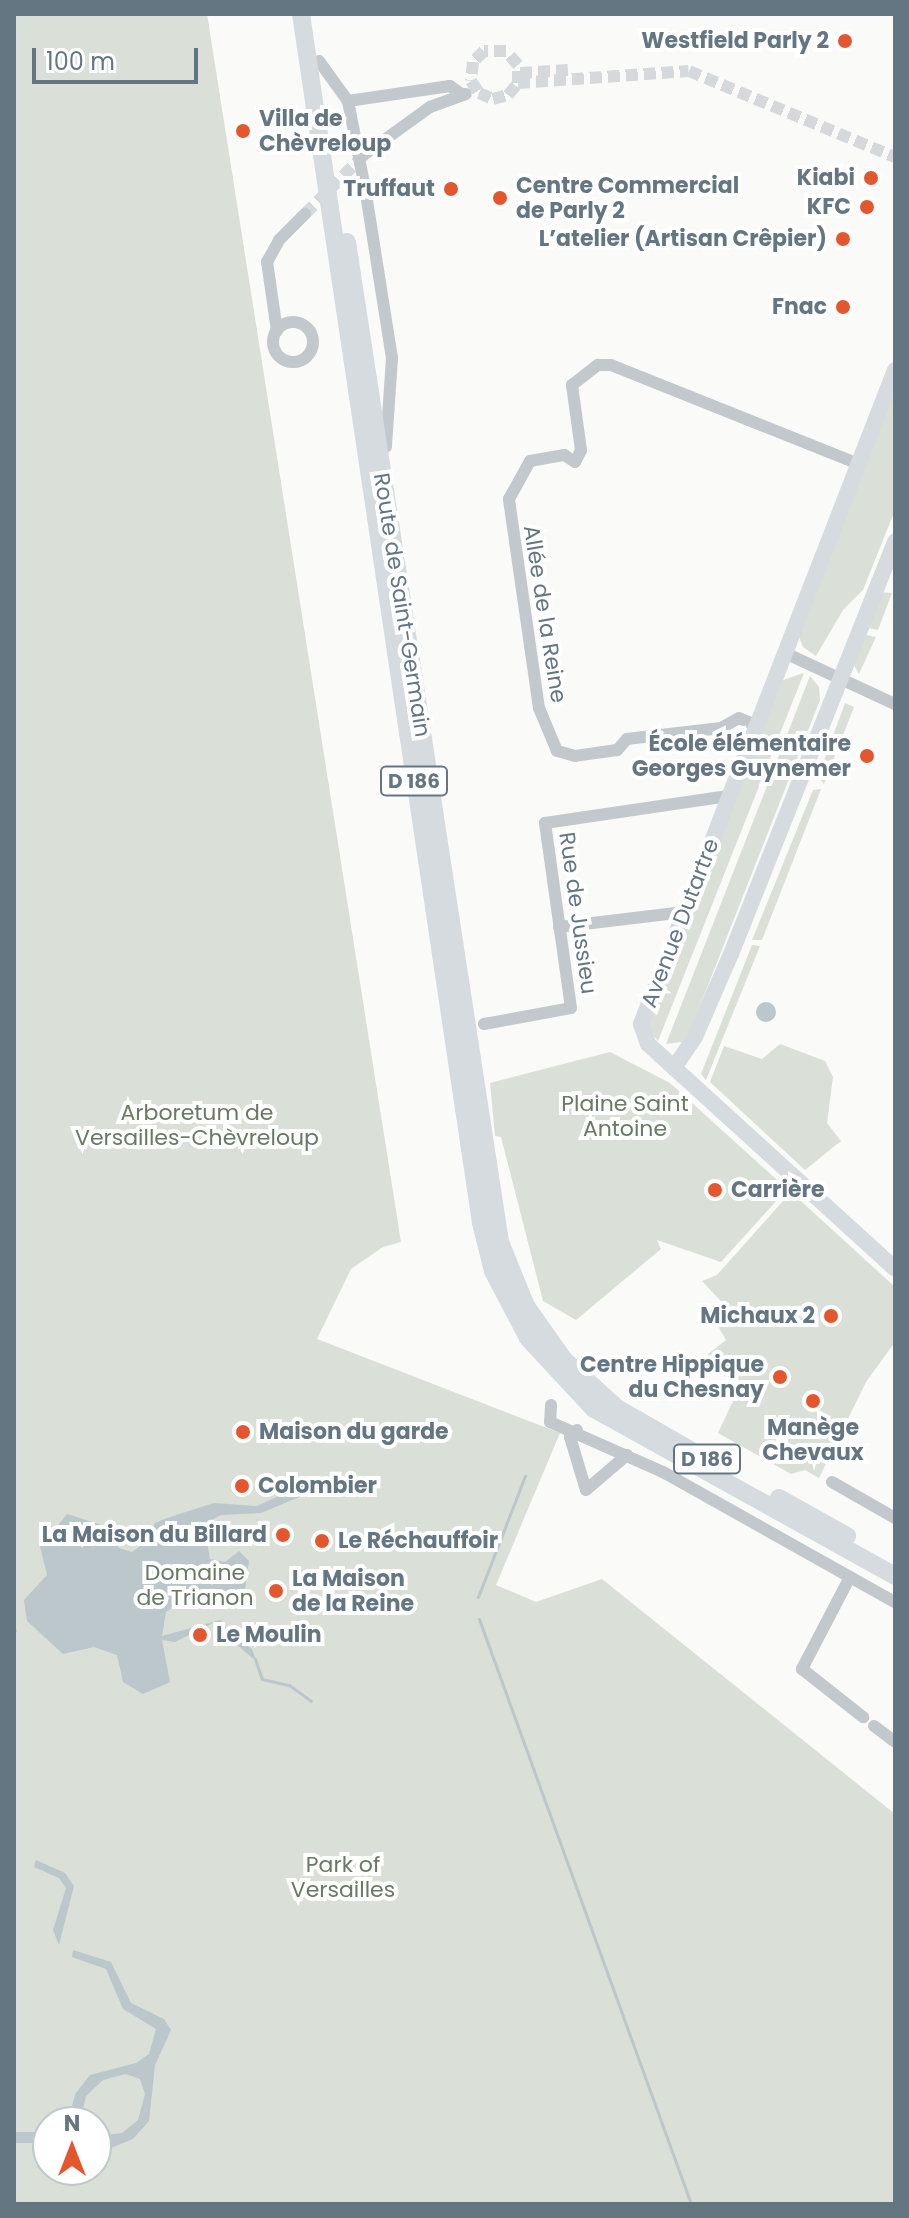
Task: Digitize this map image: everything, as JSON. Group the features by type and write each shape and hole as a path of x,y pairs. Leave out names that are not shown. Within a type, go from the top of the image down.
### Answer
{"main road":[{"name":"Route de Saint-Germain","path":"301,14 481,1223 493,1271 515,1316 563,1381 611,1422 895,1576"},
{"name":"Route de Saint-Germain","path":"312,14 492,1206 507,1266 540,1329 582,1379 617,1408 895,1563"},
{"name":"Avenue Dutartre","path":"895,370 856,463 641,1024 648,1044 895,1269"},
{"path":"674,1068 695,1037 731,954 894,546"}],"street":[{"path":"319,61 348,101 392,358 386,450 380,460"},
{"path":"348,101 450,86 465,94 399,126 365,154"},
{"path":"275,310 292,322 304,325 313,340 311,352 301,361 279,357 273,341 277,331 268,258 305,214"},
{"path":"277,331 292,322"},
{"name":"Allée de la Reine","path":"756,725 739,718 721,728 627,739 617,750 575,756 557,751 551,742 537,698 508,506 530,461 564,455 575,462 581,450 572,385 578,375 611,365 856,463"},
{"path":"785,653 895,704"},
{"name":"Rue de Jussieu","path":"484,1024 571,1008 545,823 728,796"},
{"path":"559,927 684,912"},
{"path":"551,1405 550,1422 577,1430 627,1455 895,1602"},
{"path":"577,1430 570,1437 586,1490 627,1455"},
{"path":"832,1482 895,1518"},
{"path":"850,1577 802,1669 895,1742"}],"green space":[{"name":"Park of Versailles","path":"14,14 207,14 401,1242 383,1247 351,1269 317,1339 560,1433 496,1585 536,1602 602,1579 895,1814 895,2204 14,2204"},
{"path":"895,386 895,510 863,590 843,610 816,656 803,647 797,632"},
{"path":"877,592 892,593 878,630 864,627"},
{"path":"862,634 876,637 859,674 851,660"},
{"path":"804,673 658,1041 649,1031 649,1018 783,680"},
{"path":"810,676 819,687 820,700 690,1031 682,1042 666,1044"},
{"path":"845,703 854,707 824,784 818,777"},
{"path":"821,789 762,940 752,940 813,790"},
{"path":"752,945 760,946 706,1080 701,1074"},
{"path":"780,1044 825,1061 833,1077 827,1123 841,1141 805,1170 710,1082 724,1046 762,1059"},
{"name":"Plaine Saint Antoine","path":"610,1052 670,1083 787,1189 721,1262 657,1240 661,1249 576,1320 543,1301 501,1137 495,1136 490,1083"},
{"path":"791,1192 895,1287 895,1342 866,1382 819,1478 805,1470 791,1474 718,1433 741,1384 698,1362 726,1340 718,1326 733,1314 702,1281 717,1275"}],"shaded area":[{"path":"766,1002 773,1005 776,1012 773,1019 766,1022 759,1019 756,1012 759,1005"},
{"path":"303,1485 328,1487 328,1494 304,1495 261,1513 221,1515 204,1524 210,1559 225,1562 239,1551 249,1561 244,1597 237,1608 187,1598 166,1612 162,1636 220,1620 228,1634 252,1649 256,1661 224,1634 214,1632 224,1630 213,1623 175,1642 162,1640 170,1682 143,1694 123,1682 117,1655 94,1647 63,1654 27,1621 24,1600 47,1575 40,1547 67,1514 102,1525 119,1548 132,1552 147,1541 155,1523 167,1518 214,1503 257,1506"},
{"path":"36,1860 65,1873 74,1886 59,1945 53,1930 66,1888 59,1878 34,1867"},
{"path":"73,1950 111,1962 131,2003 164,2019 171,2030 155,2065 149,2121 133,2139 112,2148 112,2134 122,2133 138,2120 145,2094 140,2079 126,2074 103,2080 86,2096 84,2106 72,2106 75,2094 90,2075 136,2063 149,2054 156,2029 123,2009 106,1969 72,1957"},
{"path":"14,2132 32,2132 32,2143 14,2143"}],"waterway":[{"path":"478,1597 525,1476"},
{"path":"479,1619 691,2204"},
{"path":"255,1659 262,1679 289,1685 311,1701"}],"tunnel":[{"path":"518,83 518,65 506,51 484,51 473,62 471,81 479,93 493,99 508,95 518,83 689,71 895,157"},
{"path":"520,73 568,70"},
{"path":"305,214 365,154"}],"place":[{"name":"Westfield Parly 2","path":"845,41"},
{"name":"Villa de Chèvreloup","path":"243,131"},
{"name":"Kiabi","path":"871,178"},
{"name":"Truffaut","path":"451,189"},
{"name":"Centre Commercial de Parly 2","path":"500,198"},
{"name":"KFC","path":"867,207"},
{"name":"L’atelier (Artisan Crêpier)","path":"843,239"},
{"name":"Fnac","path":"843,307"},
{"name":"École élémentaire Georges Guynemer","path":"867,756"},
{"name":"Carrière","path":"715,1190"},
{"name":"Michaux 2","path":"831,1316"},
{"name":"Centre Hippique du Chesnay","path":"780,1377"},
{"name":"Manège Chevaux","path":"813,1401"},
{"name":"Maison du garde","path":"243,1432"},
{"name":"Colombier","path":"242,1486"},
{"name":"La Maison du Billard","path":"283,1535"},
{"name":"Le Réchauffoir","path":"322,1541"},
{"name":"La Maison de la Reine","path":"276,1591"},
{"name":"Le Moulin","path":"200,1635"}],"park label":[{"name":"Arboretum de Versailles-Chèvreloup","path":"197,1124"},
{"name":"Domaine de Trianon","path":"195,1584"}]}
